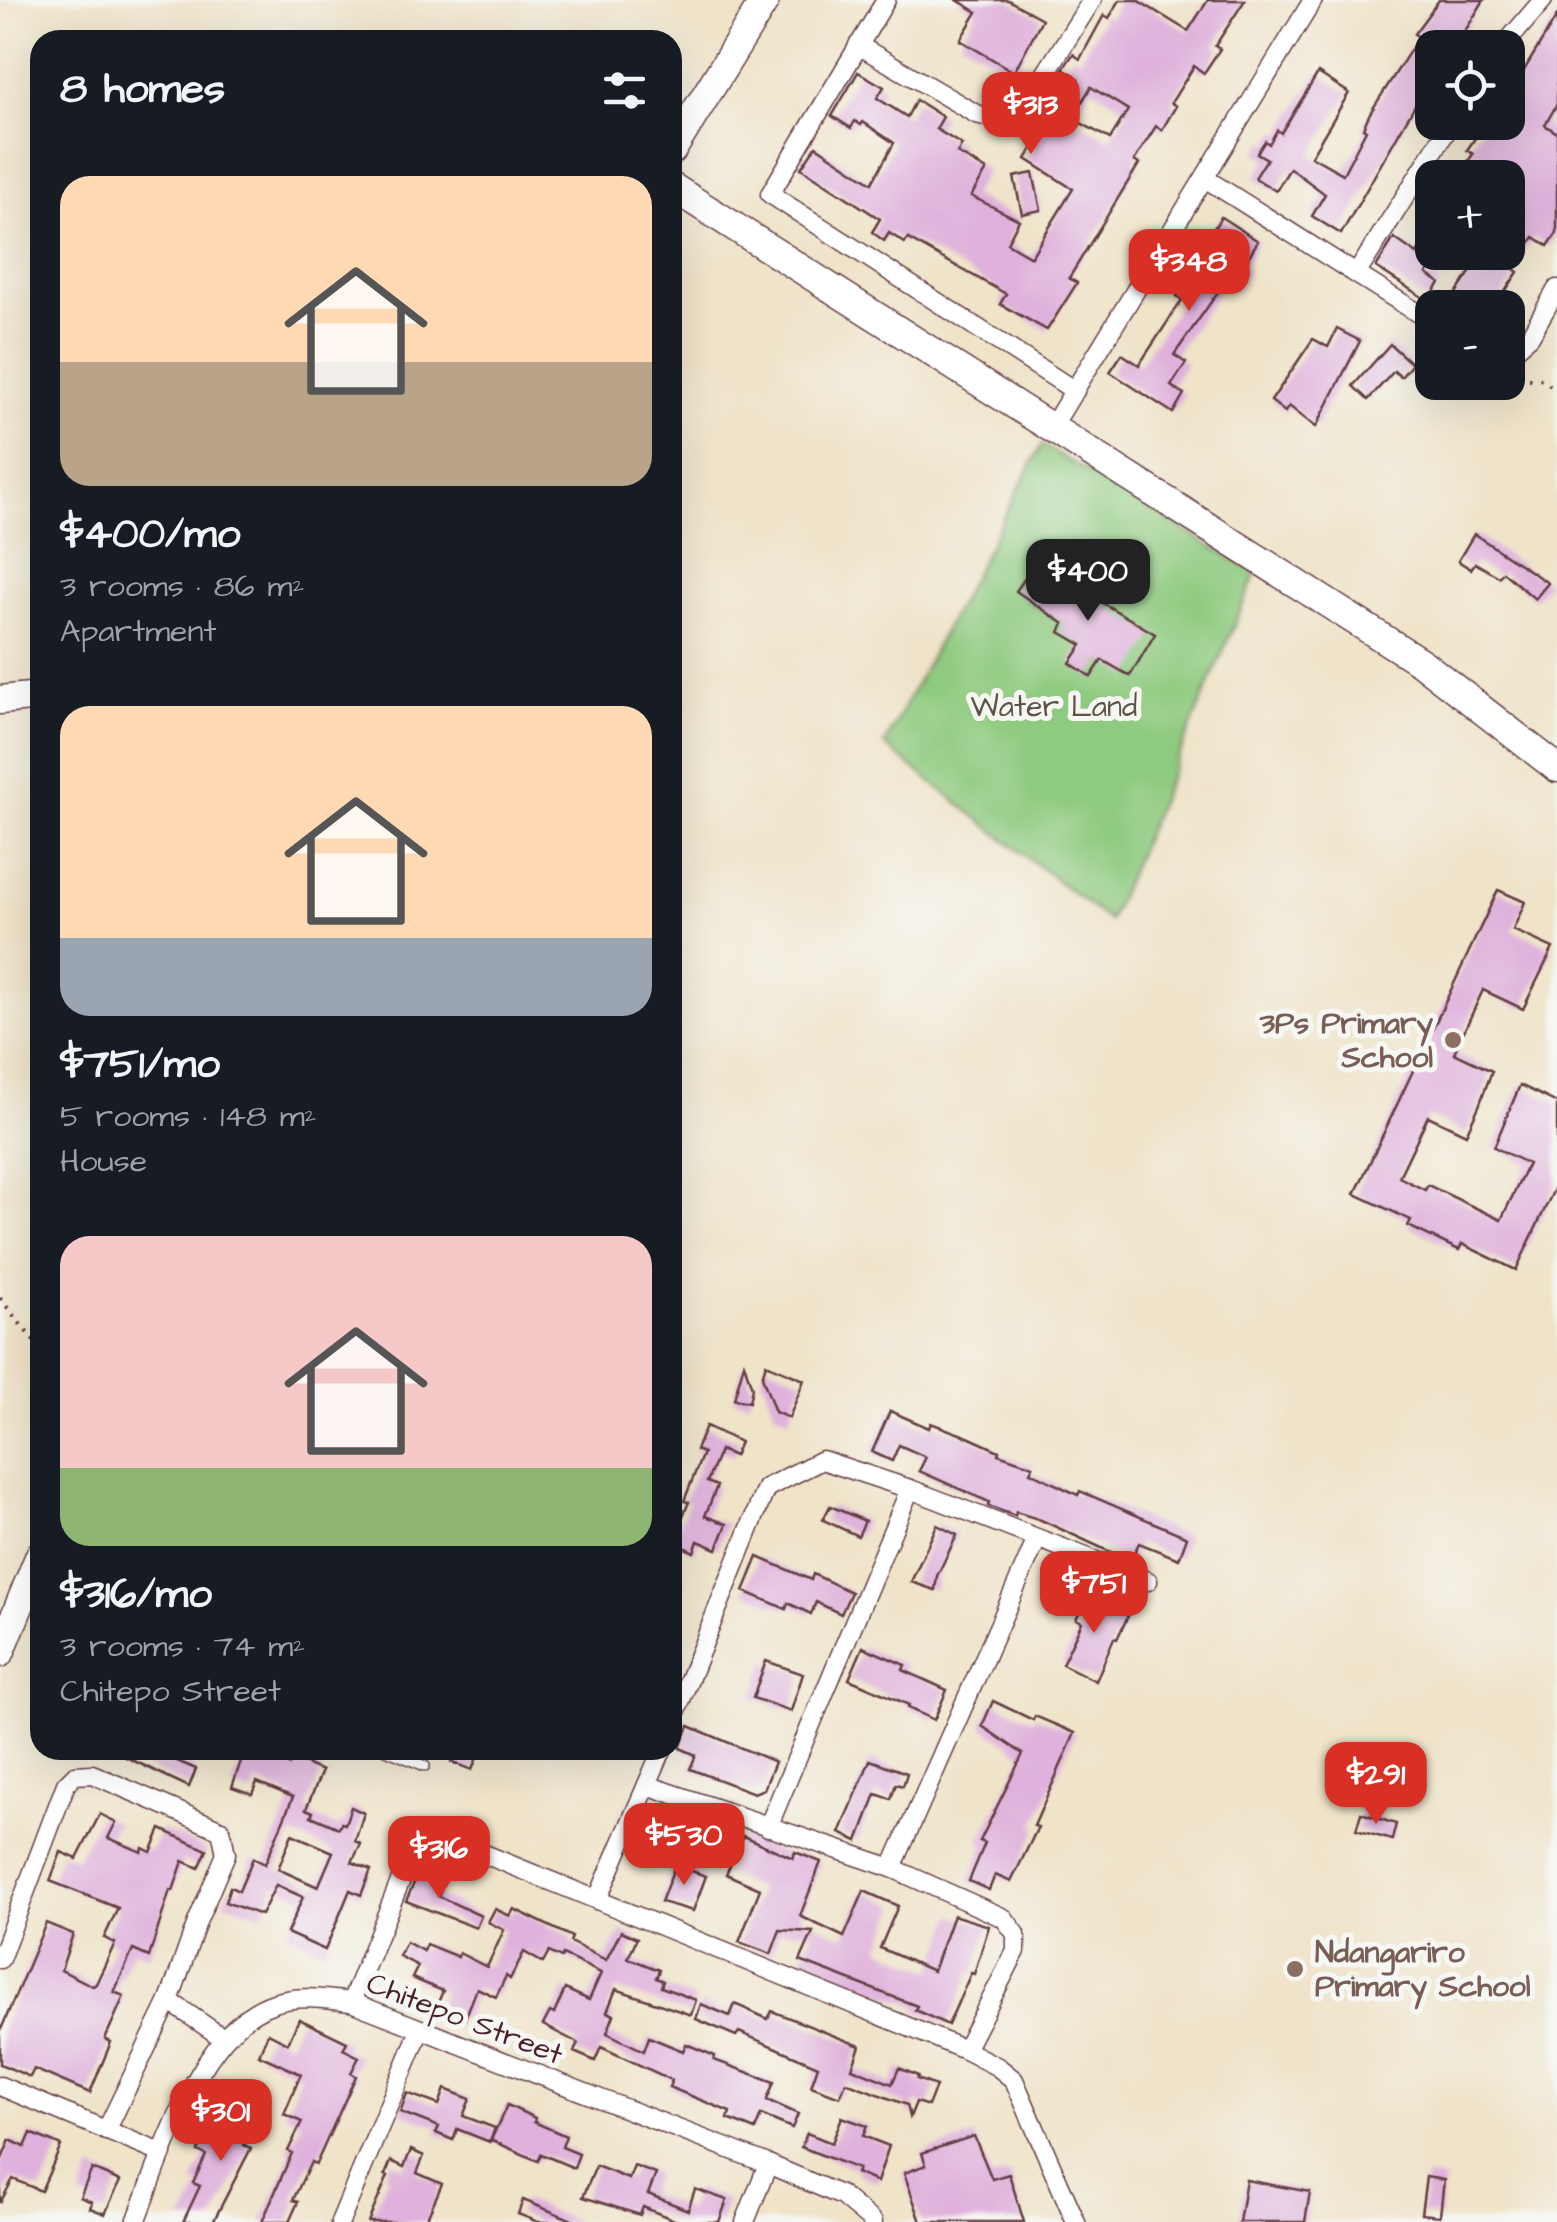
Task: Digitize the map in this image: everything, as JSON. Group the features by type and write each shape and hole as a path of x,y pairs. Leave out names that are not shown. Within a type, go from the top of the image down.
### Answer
{"street":[{"path":"682,134 765,0"},
{"path":"886,0 770,194 1075,391"},
{"path":"858,45 976,114 1002,120 1026,106 1092,0"},
{"path":"1052,428 1313,0"},
{"path":"1517,30 1542,0"},
{"path":"1357,274 1441,140"},
{"path":"1206,180 1415,311"},
{"path":"682,193 1422,663 1557,768"},
{"path":"1525,340 1557,289"},
{"path":"0,700 30,697"},
{"path":"682,1697 766,1488 822,1460 910,1489 1148,1581"},
{"path":"768,1827 910,1489"},
{"path":"892,1868 1037,1539"},
{"path":"0,1653 30,1606"},
{"path":"597,1900 658,1760"},
{"path":"0,1959 66,1784 75,1775 92,1774 215,1826 225,1838 226,1854 169,2001 106,2130"},
{"path":"648,1786 892,1868 1004,1918 1016,1934 1016,1951 965,2050"},
{"path":"351,2002 413,1850 420,1842 450,1840 965,2050 998,2067 1014,2080 1076,2222"},
{"name":"Chitepo Street","path":"136,2222 199,2074 223,2038 252,2015 281,2001 310,1998 351,2002 768,2164 842,2196 872,2222"},
{"path":"169,2001 223,2038"},
{"path":"340,2222 420,2030"},
{"path":"0,2086 163,2154"},
{"path":"744,2222 768,2164"}],"lane":[{"path":"410,1760 425,1766"}],"path":[{"path":"1525,379 1540,379 1557,390"},
{"path":"0,1298 30,1336"}],"green space":[{"name":"Water Land","path":"1042,445 1256,573 1109,921 884,745"}],"building":[{"path":"957,0 1008,0 1042,19 1014,72 960,40 977,12"},
{"path":"1120,0 1137,0 1188,31 1208,0 1245,0 1215,46 1220,49 1204,73 1194,66 1171,103 1176,106 1162,130 1156,126 1134,161 1139,164 1069,278 1077,283 1047,330 1000,304 1006,294 908,239 905,243 889,233 884,241 872,232 880,219 801,168 816,146 872,183 894,143 863,122 861,125 855,121 851,128 832,116 858,72 884,87 877,98 907,117 916,100 943,117 936,129 962,145 957,153 987,170 971,196 1019,220 1007,243 1031,257 1073,189 1026,159 1042,133 1038,130 1052,105 1059,110 1078,79 1063,69 1073,54 1080,59 1104,15 1109,18","holes":["1091,87 1128,110 1110,139 1072,118"]},
{"path":"1439,0 1484,0 1466,30 1417,30"},
{"path":"1557,16 1557,104 1545,125 1557,133 1557,233 1548,246 1534,237 1525,250 1525,160 1469,160 1473,154 1467,150 1474,140 1525,140 1525,69"},
{"path":"1415,43 1415,105 1341,234 1312,216 1325,194 1290,168 1276,191 1255,178 1267,159 1257,153 1265,141 1269,144 1277,130 1281,133 1318,73 1349,93 1311,156 1343,174 1366,130 1363,128"},
{"path":"1033,173 1041,210 1022,214 1014,177"},
{"path":"1221,217 1258,241 1243,266 1248,269 1237,289 1225,282 1174,355 1186,363 1171,386 1184,394 1173,413 1110,372 1122,354 1139,365 1182,300 1177,296 1198,267 1192,264"},
{"path":"1394,238 1415,253 1415,270 1430,270 1427,274 1440,283 1435,290 1415,292 1376,267"},
{"path":"1472,270 1518,272 1506,290 1458,290"},
{"path":"1337,329 1360,341 1316,427 1289,406 1285,412 1271,401 1313,339 1328,347"},
{"path":"1390,344 1412,364 1401,377 1394,371 1368,400 1353,386"},
{"path":"1474,534 1548,583 1535,599 1503,572 1499,577 1475,563 1471,569 1458,561"},
{"path":"1036,563 1082,595 1084,592 1155,634 1130,676 1102,660 1091,677 1070,663 1082,645 1060,632 1064,624 1016,591"},
{"path":"1498,890 1525,902 1513,930 1553,948 1523,1009 1483,990 1454,1053 1492,1071 1479,1106 1466,1134 1428,1116 1399,1177 1425,1190 1428,1185 1501,1220 1528,1164 1494,1147 1520,1085 1557,1103 1557,1183 1516,1270 1462,1244 1459,1250 1408,1226 1411,1220 1355,1194"},
{"path":"744,1363 752,1388 749,1402 734,1399"},
{"path":"766,1364 804,1380 789,1418 775,1412 762,1377"},
{"path":"890,1411 929,1428 931,1423 968,1437 999,1451 998,1454 1033,1466 1030,1472 1078,1495 1080,1491 1187,1537 1179,1559 1139,1543 1130,1561 1041,1520 988,1506 989,1502 919,1471 926,1457 899,1445 892,1461 872,1452"},
{"path":"706,1426 740,1442 734,1456 720,1450 707,1482 717,1486 705,1516 727,1524 717,1549 698,1541 694,1552 682,1547 682,1518 689,1502 684,1501 703,1453 696,1450"},
{"path":"830,1506 865,1521 858,1536 823,1520"},
{"path":"937,1525 957,1535 937,1576 935,1590 911,1582"},
{"path":"758,1557 811,1580 813,1574 851,1592 841,1614 816,1602 811,1614 788,1603 786,1609 744,1591"},
{"path":"1090,1592 1112,1602 1110,1607 1128,1616 1096,1681 1062,1664 1082,1622 1076,1619"},
{"path":"863,1647 905,1665 903,1670 947,1690 934,1720 849,1679"},
{"path":"766,1661 803,1674 791,1711 753,1698"},
{"path":"993,1701 1033,1720 1035,1716 1075,1733 1034,1826 1038,1827 1011,1882 995,1875 989,1890 969,1881 985,1843 980,1841 1023,1754 982,1726"},
{"path":"689,1726 775,1762 764,1789 754,1793 690,1769 696,1755 682,1749"},
{"path":"132,1760 175,1760 196,1769 189,1787"},
{"path":"241,1760 274,1760 289,1765 291,1760 297,1760 322,1771 306,1809 313,1812 311,1816 339,1828 341,1823 345,1824 351,1807 364,1813 355,1841 361,1844 352,1862 371,1870 361,1895 350,1890 325,1950 287,1933 303,1897 276,1885 261,1915 225,1902 230,1887 239,1891 253,1858 265,1864 293,1797 257,1782 252,1794 232,1787","holes":["292,1834 333,1852 318,1887 278,1869"]},
{"path":"452,1760 476,1760 472,1770"},
{"path":"870,1760 907,1773 903,1786 896,1784 891,1799 876,1794 858,1841 840,1833"},
{"path":"656,1805 680,1815 671,1838 676,1842 671,1855 636,1841"},
{"path":"1361,1813 1396,1824 1392,1840 1356,1830"},
{"path":"100,1814 116,1822 108,1838 142,1852 143,1848 151,1852 161,1829 207,1850 199,1868 183,1861 149,1957 133,1950 114,1992 124,1996 105,2039 111,2042 90,2093 34,2069 30,2077 0,2064 0,2032 46,1923 73,1934 61,1970 93,1986 115,1943 104,1938 118,1908 50,1881 61,1852 77,1859"},
{"path":"743,1836 793,1858 795,1852 821,1862 800,1916 844,1937 864,1891 898,1906 880,1948 933,1971 953,1915 989,1926 974,1974 971,1973 948,2025 915,2010 917,2006 800,1961 813,1932 780,1930 771,1954 739,1942 760,1889 726,1874"},
{"path":"675,1865 706,1876 693,1911 661,1902"},
{"path":"419,1872 444,1882 438,1896 481,1916 476,1928 406,1901"},
{"path":"495,1909 510,1916 514,1909 572,1937 570,1942 606,1960 621,1931 637,1938 628,1958 659,1970 656,1978 663,1981 661,1987 696,2000 691,2015 616,1989 607,2012 614,2015 607,2033 644,2051 649,2037 683,2051 686,2044 715,2056 714,2060 774,2082 767,2100 798,2114 792,2128 761,2115 755,2130 728,2119 730,2112 669,2087 672,2080 601,2047 595,2061 574,2052 578,2043 543,2025 550,2012 554,2014 565,1989 589,2000 601,1973 563,1955 561,1958 549,1952 543,1963 524,1952 496,1997 477,1988 465,2019 436,2007 443,1991 412,1978 418,1966 399,1956 406,1942 423,1951 426,1944 458,1957 459,1953 487,1967 504,1930 488,1922"},
{"path":"701,2004 730,2016 735,2004 768,2019 772,2011 860,2046 852,2068 892,2084 899,2068 936,2086 928,2106 916,2102 910,2117 907,2105 846,2082 840,2097 811,2086 818,2066 739,2032 736,2036 696,2019"},
{"path":"299,2019 347,2042 343,2049 359,2057 351,2073 356,2076 316,2164 311,2162 293,2200 298,2202 289,2222 262,2222 302,2122 284,2114 301,2074 259,2055 268,2033 288,2043"},
{"path":"445,2089 470,2099 463,2116 495,2128 490,2142 457,2129 453,2140 436,2133 439,2127 400,2112 407,2093 439,2105"},
{"path":"236,2102 259,2113 244,2145 251,2148 213,2222 183,2222 200,2186 193,2183 206,2155 198,2151 208,2128 222,2134"},
{"path":"507,2105 566,2136 562,2147 579,2154 574,2168 541,2154 538,2161 491,2140"},
{"path":"842,2117 867,2126 863,2136 889,2146 877,2182 856,2173 858,2169 801,2147 807,2133 832,2143"},
{"path":"31,2133 61,2146 41,2191 13,2179 0,2203 0,2163 10,2140 25,2147"},
{"path":"974,2136 992,2179 1009,2174 1024,2222 921,2222 904,2173 926,2165 922,2153"},
{"path":"411,2150 424,2156 417,2173 442,2184 425,2222 368,2222 391,2161 404,2167"},
{"path":"596,2166 629,2179 634,2166 656,2174 648,2194 688,2210 695,2189 727,2200 719,2222 679,2222 643,2207 640,2215 583,2197"},
{"path":"92,2169 120,2181 105,2214 90,2208 92,2202 80,2197"},
{"path":"1426,2177 1444,2180 1440,2216 1421,2214"},
{"path":"1246,2180 1310,2192 1305,2222 1239,2222"},
{"path":"523,2200 575,2221 538,2222 518,2214"}],"place":[{"name":"3Ps Primary School","path":"1453,1040"},
{"name":"Ndangariro Primary School","path":"1295,1969"}]}
